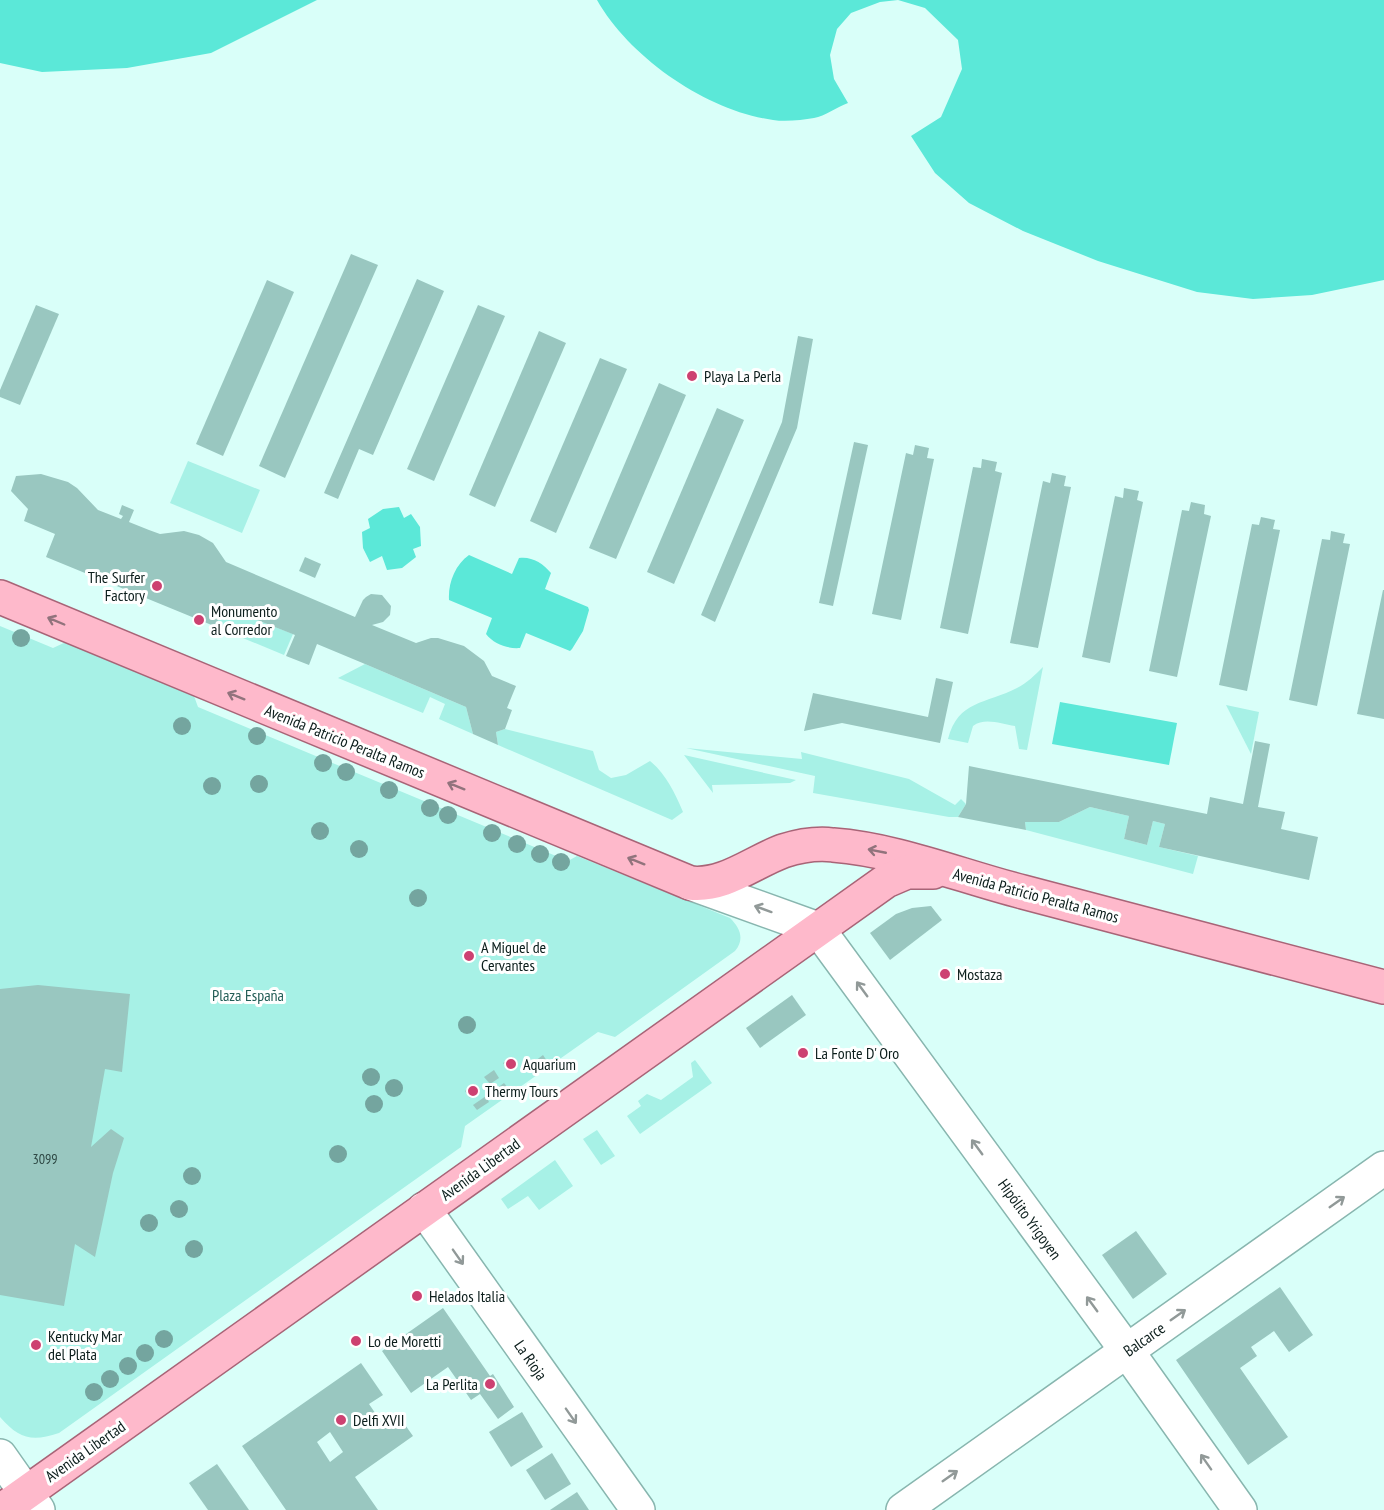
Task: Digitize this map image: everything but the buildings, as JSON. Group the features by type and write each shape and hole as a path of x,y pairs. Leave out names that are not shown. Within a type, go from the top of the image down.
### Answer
{"main road":[{"name":"Avenida Patricio Peralta Ramos","path":"0,597 690,883 711,883 783,852 805,846 830,844 884,852 974,879 1384,987"},
{"name":"Avenida Libertad","path":"22,1504 424,1209 896,876 919,871 974,879"}],"street":[{"name":"Avenida Patricio Peralta Ramos","path":"690,883 818,929"},
{"name":"Hipólito Yrigoyen","path":"818,929 1127,1351 1240,1510"},
{"name":"Balcarce","path":"903,1510 1384,1168"},
{"name":"La Rioja","path":"424,1209 638,1510"},
{"path":"0,1456 22,1504"}],"green space":[{"path":"188,461 260,490 242,533 170,503"},
{"path":"237,612 293,634 284,655 214,626 222,615"},
{"name":"Plaza España","path":"0,626 53,648 66,642 194,696 198,707 568,861 577,856 730,918 740,934 740,942 735,951 615,1037 598,1032 465,1126 461,1147 59,1433 33,1438 13,1430 0,1417"},
{"path":"365,664 466,707 473,734 439,719 445,704 430,697 423,713 338,678"},
{"path":"1043,667 1027,750 1019,749 1015,726 993,722 978,723 973,726 968,743 948,739 953,726 966,710 1021,686"},
{"path":"1226,705 1259,712 1251,754"},
{"path":"505,729 593,751 599,770 611,778 626,775 650,761 665,778 683,812 672,820 498,745 496,732"},
{"path":"686,748 802,759 801,752 909,779 955,805 961,799 966,804 958,817 949,817 813,793 815,776"},
{"path":"684,755 796,780 790,783 712,785 713,793"},
{"path":"1090,807 1129,816 1124,839 1147,845 1153,821 1165,824 1159,847 1198,856 1193,874 1026,830 1025,822 1059,822"},
{"path":"695,1060 712,1083 640,1134 627,1116 641,1106 638,1101 647,1094 661,1100 693,1077 691,1063"},
{"path":"597,1130 615,1156 601,1165 583,1139"},
{"path":"555,1160 573,1186 539,1210 528,1196 508,1209 501,1199"}],"shaded area":[{"path":"0,0 317,0 211,53 127,68 42,72 0,63"},
{"path":"597,0 898,0 880,2 851,13 837,29 830,55 834,79 848,103 818,117 783,121 748,115 722,106 673,78 629,42"},
{"path":"898,0 1384,0 1384,280 1312,295 1253,299 1197,292 1098,261 1023,231 969,203 935,173 911,136 941,117 962,69 958,40 925,8"},
{"path":"399,507 404,518 411,514 420,527 421,546 413,549 416,557 402,568 387,570 382,556 370,562 363,548 362,532 370,528 368,519 383,509"},
{"path":"469,555 512,574 519,558 532,559 544,566 551,573 545,589 588,607 583,631 572,649 570,651 526,633 520,648 510,648 489,638 486,634 492,618 449,600 453,575"},
{"path":"1060,702 1177,723 1169,765 1052,744"}],"place":[{"name":"Playa La Perla","path":"692,376"},
{"name":"The Surfer Factory","path":"157,586"},
{"name":"Monumento al Corredor","path":"199,620"},
{"name":"A Miguel de Cervantes","path":"469,956"},
{"name":"Mostaza","path":"945,974"},
{"name":"La Fonte D' Oro","path":"803,1053"},
{"name":"Aquarium","path":"511,1064"},
{"name":"Thermy Tours","path":"473,1091"},
{"name":"Helados Italia","path":"417,1296"},
{"name":"Lo de Moretti","path":"356,1341"},
{"name":"Kentucky Mar del Plata","path":"36,1345"},
{"name":"La Perlita","path":"490,1384"},
{"name":"Delfi XVII","path":"341,1420"}]}
